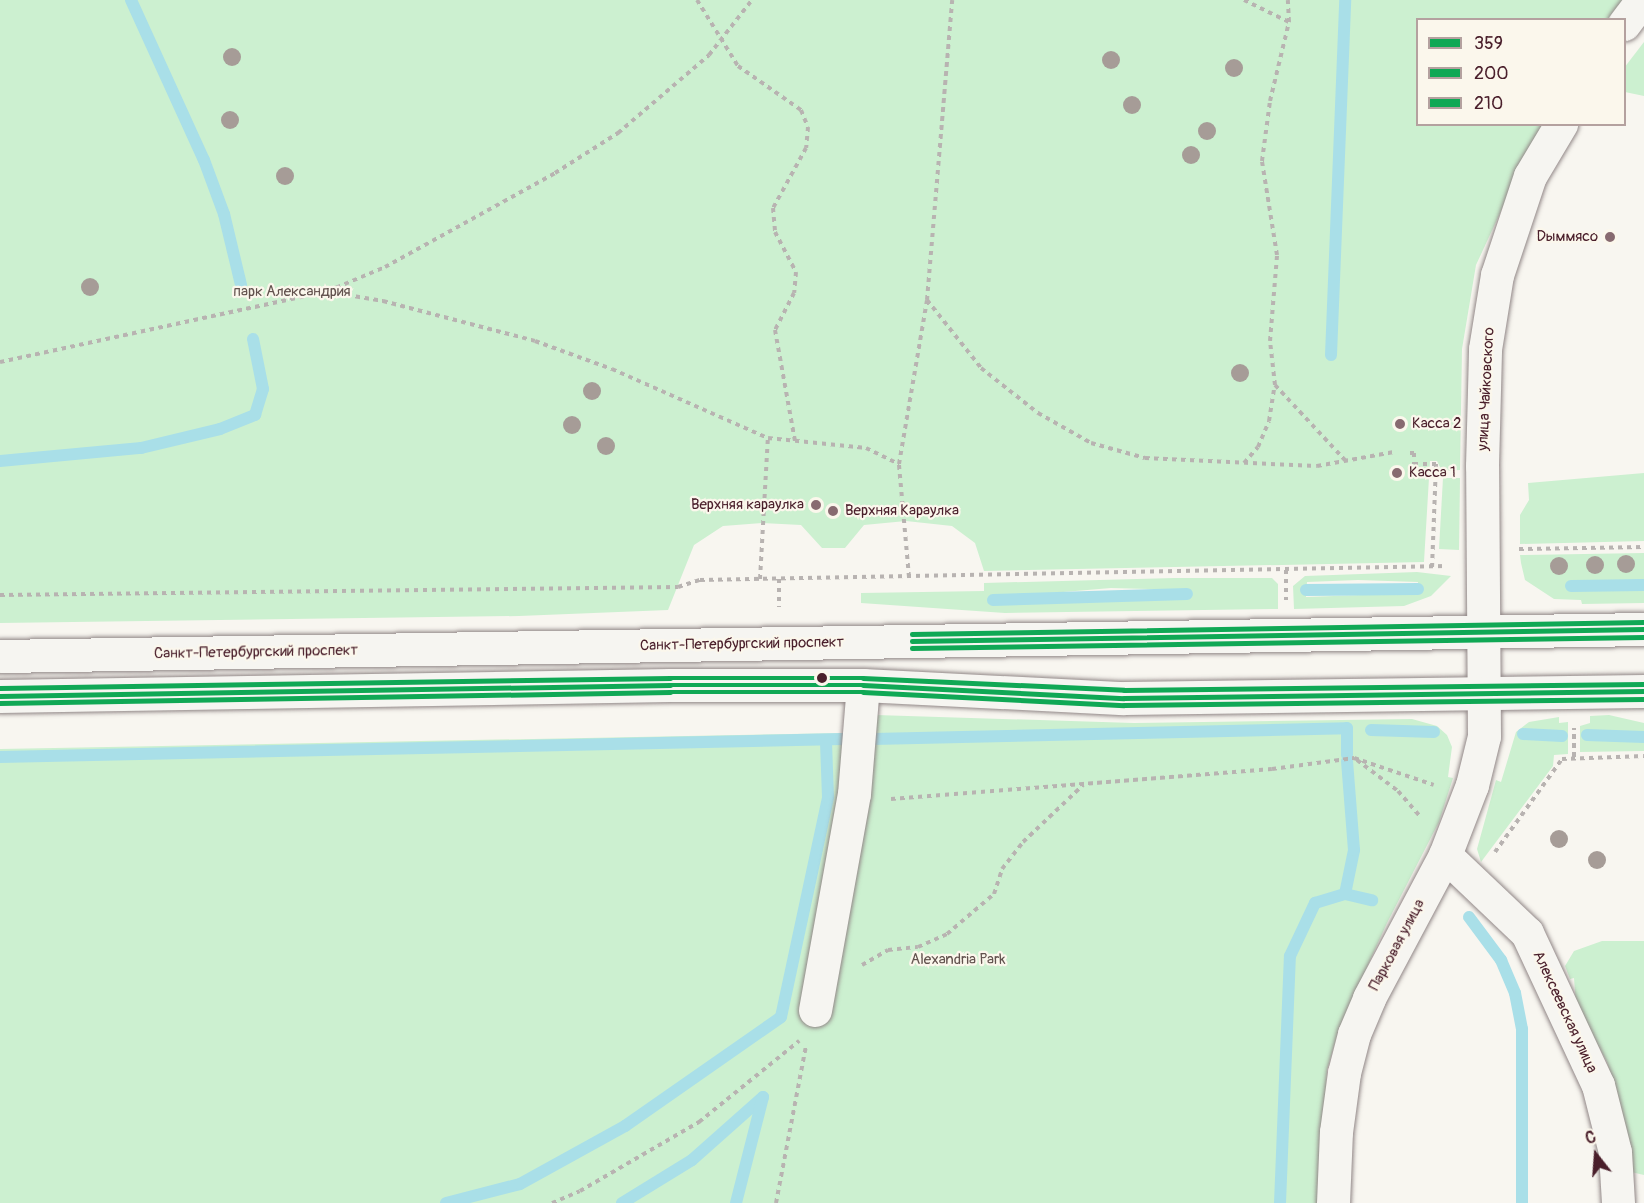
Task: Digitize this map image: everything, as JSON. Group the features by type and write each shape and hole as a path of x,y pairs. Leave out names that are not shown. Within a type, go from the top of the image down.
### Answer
{"main road":[{"path":"1626,21 1642,0"},
{"name":"улица Чайковского","path":"1484,694 1482,426 1491,313 1497,274 1530,177 1559,126"},
{"name":"Санкт-Петербургский проспект","path":"0,656 1644,629"},
{"path":"816,1004 854,794 863,686"},
{"path":"0,696 863,686 1124,698 1644,692"},
{"name":"Парковая улица","path":"1333,1203 1336,1132 1354,1034 1369,998 1445,855 1474,775 1484,736 1484,694"},
{"name":"Алексеевская улица","path":"1445,855 1527,933 1598,1085 1615,1152 1618,1203"}],"path":[{"path":"697,0 720,42 738,66 801,110 808,127 806,148 773,208 775,232 796,272 794,292 775,330 795,441"},
{"path":"0,362 328,291 385,267 555,173 618,133 720,42 752,0"},
{"path":"909,577 899,464 927,300 952,0"},
{"path":"1244,0 1289,22"},
{"path":"1243,463 1258,447 1269,421 1275,385 1270,341 1278,281 1277,255 1262,161 1270,101 1289,22 1288,0"},
{"path":"328,291 383,301 535,341 612,369 768,438 866,448 899,464"},
{"path":"927,300 981,368 1038,413 1091,443 1145,458 1317,466 1394,452"},
{"path":"1275,385 1346,461"},
{"path":"760,579 768,438"},
{"path":"1410,453 1414,453 1414,464 1436,464 1432,567"},
{"path":"1509,550 1644,547"},
{"path":"0,595 678,587 700,580 1453,566"},
{"path":"1286,570 1286,608"},
{"path":"779,579 779,607"},
{"path":"1574,729 1574,757"},
{"path":"1491,858 1562,759 1644,756"},
{"path":"854,794 900,801 1354,758 1440,787"},
{"path":"1354,758 1398,791 1445,855"},
{"path":"816,1004 888,950 918,948 947,934 994,894 1002,869 1023,842 1083,785"},
{"path":"552,1203 580,1191 699,1122 807,1034 776,1203"}],"green space":[{"name":"парк Александрия","path":"0,0 1626,0 1614,18 1416,18 1416,126 1546,126 1521,168 1476,265 1462,349 1460,470 1442,471 1437,461 1430,461 1424,562 984,571 975,543 952,526 906,521 864,525 845,548 822,548 801,525 762,523 723,526 694,545 668,610 519,616 0,623"},
{"path":"1644,42 1644,96 1626,92 1626,65"},
{"path":"1644,473 1644,541 1520,544 1520,515 1529,500 1528,483"},
{"path":"1443,478 1460,478 1459,550 1439,549"},
{"path":"1644,553 1644,584 1571,585 1644,587 1644,603 1582,604 1581,600 1554,599 1525,580 1520,555"},
{"path":"1417,572 1451,576 1431,596 1404,606 1294,609 1293,586 1305,576","holes":["1358,580 1418,582 1417,593 1306,597 1307,582"]},
{"path":"1272,578 1278,584 1278,609 1005,613 861,603 861,593 984,591 984,583","holes":["1111,588 1186,590 1187,598 993,602 993,598"]},
{"name":"Alexandria Park","path":"876,715 1134,723 1412,719 1437,726 1447,735 1452,747 1448,777 1453,778 1439,822 1387,923 1339,1029 1327,1070 1319,1203 0,1203 0,749 847,733"},
{"path":"1609,715 1644,723 1644,735 1588,733 1587,738 1644,739 1644,751 1580,752 1580,726 1590,723 1590,716"},
{"path":"1559,717 1559,723 1568,722 1568,754 1554,755 1553,766 1481,862 1477,849 1496,780 1501,782 1516,732 1529,722"},
{"path":"1602,941 1644,941 1644,1175 1631,1172 1622,1115 1607,1062 1576,1005 1574,978 1570,979 1565,966 1574,951"}],"waterway":[{"path":"131,0 204,160 224,214 241,285"},
{"path":"1331,355 1345,0"},
{"path":"0,461 141,448 220,429 255,415 263,389 253,339"},
{"path":"1571,586 1644,585"},
{"path":"1306,590 1418,589"},
{"path":"993,600 1187,594"},
{"path":"873,739 1347,728 1347,755"},
{"path":"1371,730 1434,732"},
{"path":"1523,734 1562,736"},
{"path":"1587,735 1644,737"},
{"path":"0,757 843,739"},
{"path":"446,1203 520,1184 625,1126 781,1017 828,797 826,742"},
{"path":"1280,1203 1290,956 1315,903 1345,894 1354,850 1347,761"},
{"path":"1345,894 1372,900"},
{"path":"1469,917 1501,960 1515,993 1522,1029 1522,1203"},
{"path":"622,1203 692,1160 763,1097 736,1203"}],"transit line":[{"name":"210","path":"912,634 1644,622"},
{"name":"359","path":"912,641 1644,629"},
{"name":"200","path":"912,648 1644,637"},
{"name":"210","path":"0,688 670,678 863,678 1124,690 1644,684"},
{"name":"359","path":"0,696 670,685 863,685 1124,698 1644,691"},
{"name":"200","path":"0,703 670,692 863,692 1124,705 1644,699"}],"place":[{"name":"Dыммясо","path":"1610,237"},
{"name":"Касса 2","path":"1400,424"},
{"name":"Касса 1","path":"1397,473"},
{"name":"Верхняя караулка","path":"816,505"},
{"name":"Верхняя Караулка","path":"833,511"}]}
